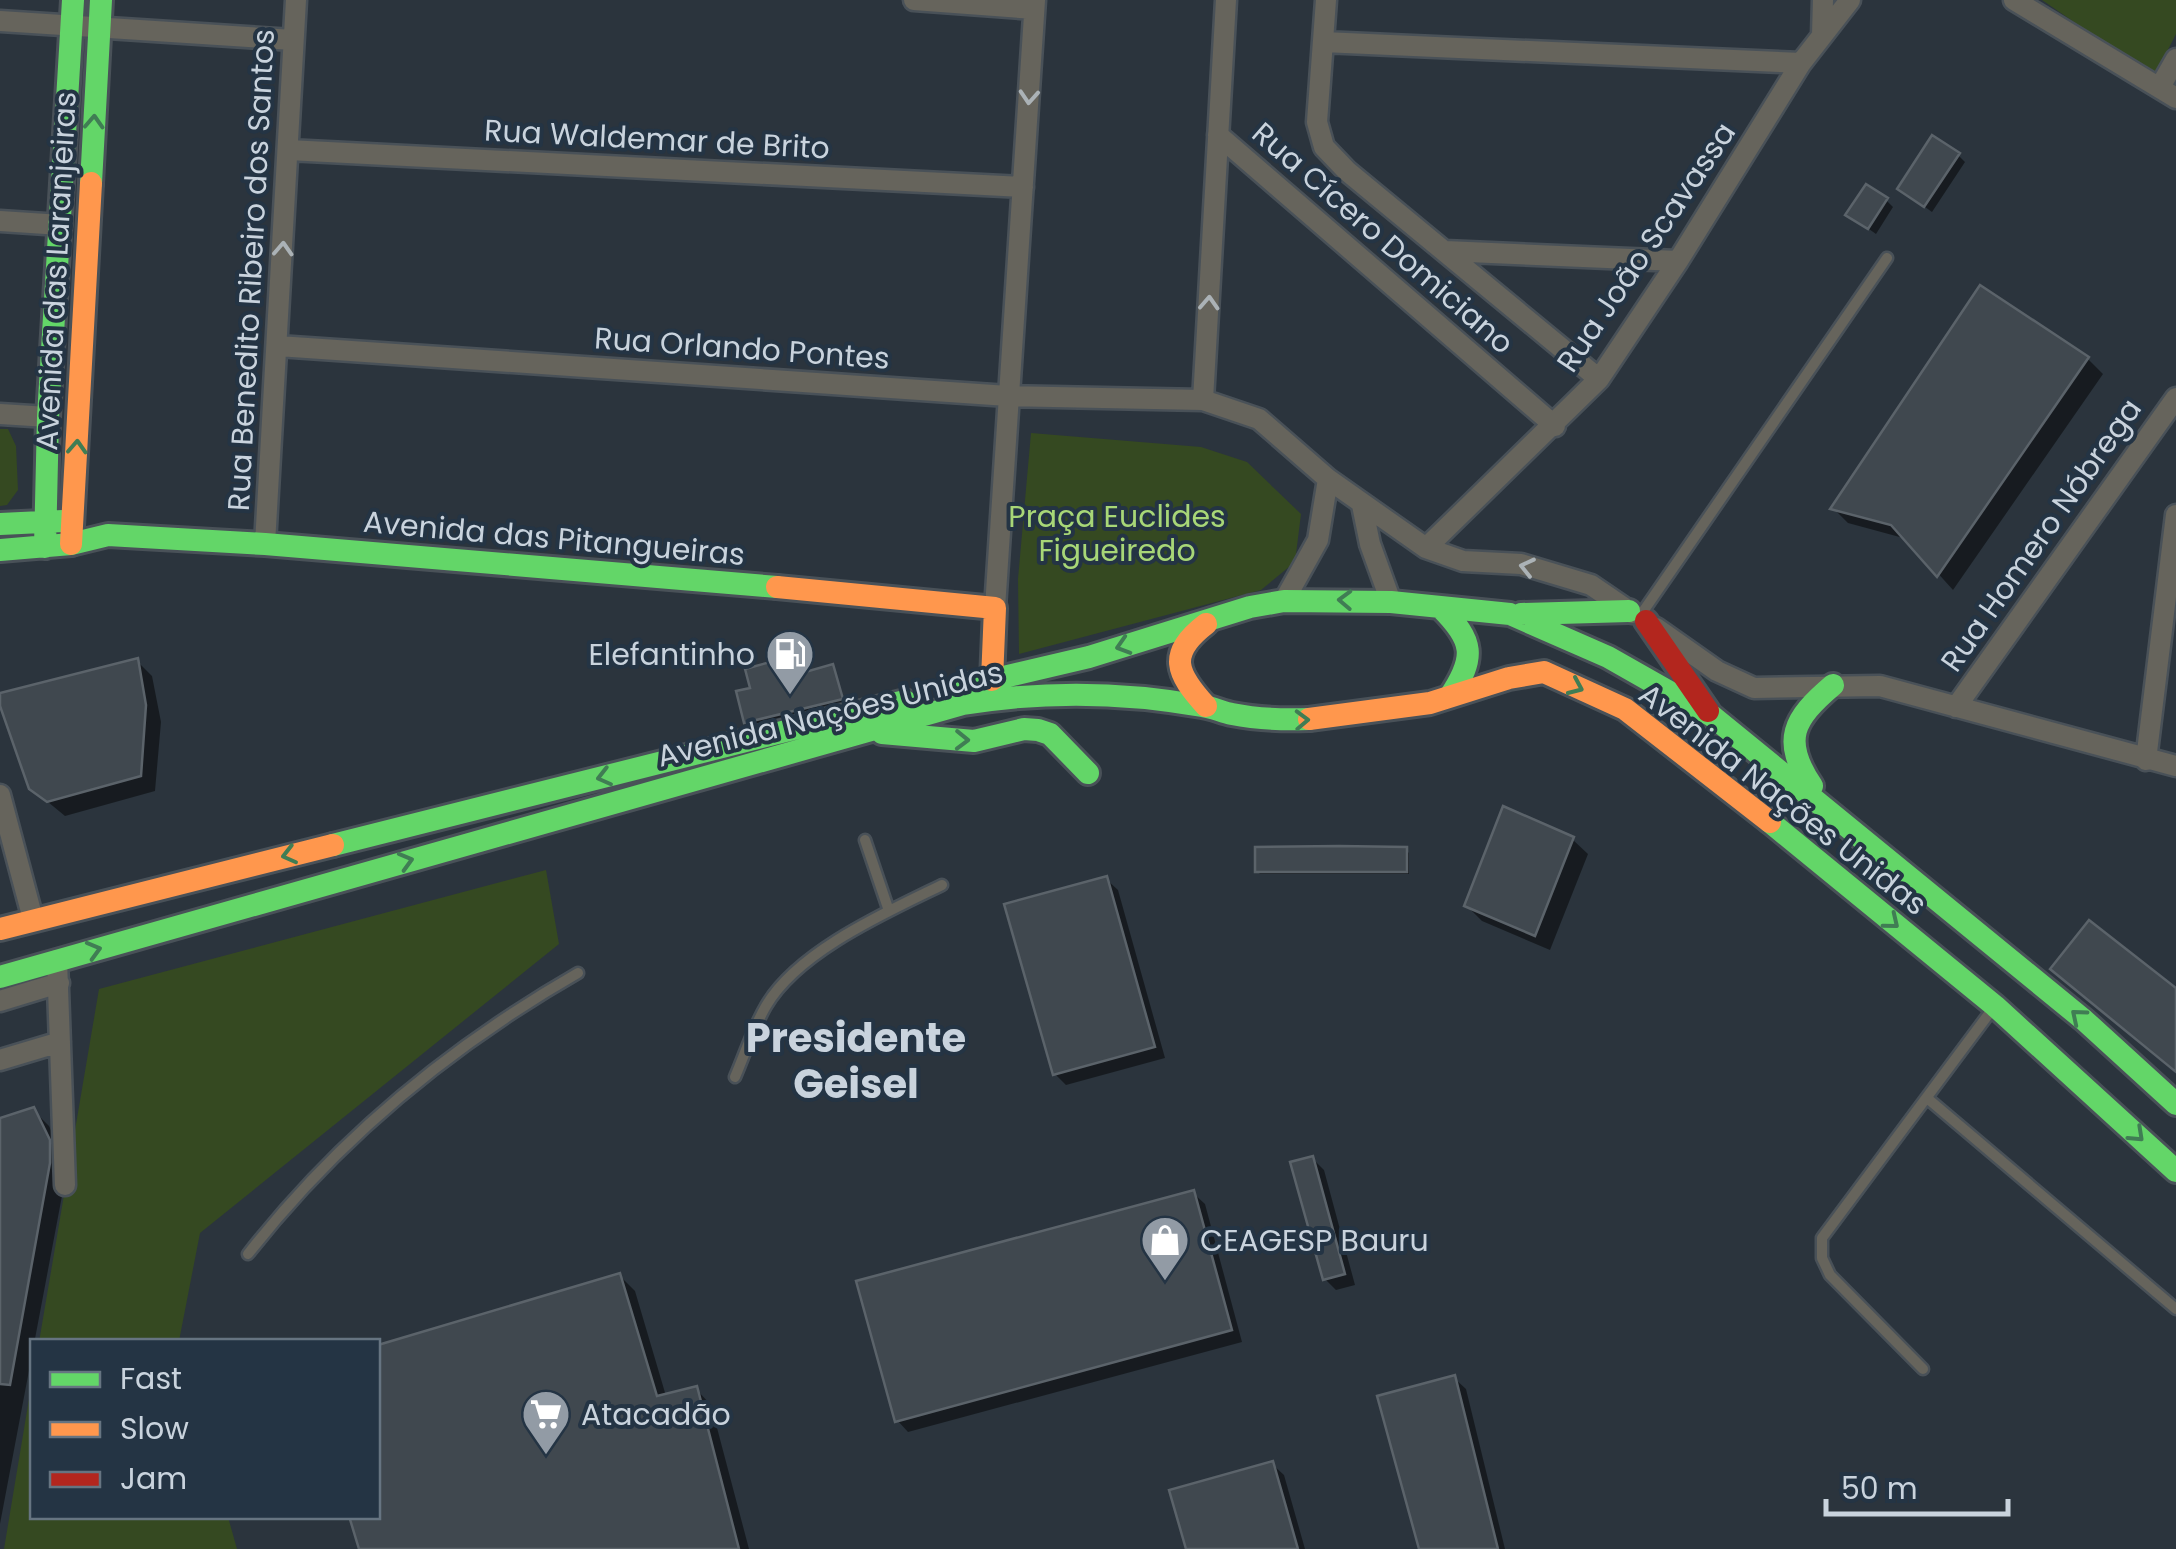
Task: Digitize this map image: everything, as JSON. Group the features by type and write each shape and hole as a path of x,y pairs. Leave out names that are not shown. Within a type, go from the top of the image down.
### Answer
{"main road":[{"name":"Avenida das Laranjeiras","path":"46,547 48,417 73,0"},
{"name":"Avenida das Laranjeiras","path":"72,533 101,0"},
{"name":"Avenida das Pitangueiras","path":"0,524 46,521 72,533 624,573 995,608"},
{"name":"Avenida das Pitangueiras","path":"0,550 46,547 72,533"},
{"name":"Avenida Nações Unidas","path":"0,929 1089,656 1250,608 1284,601 1391,602 1510,614 1608,657 1712,716 2084,1020 2176,1104"},
{"path":"992,680 995,608"},
{"path":"1206,706 1181,678 1179,659 1183,642 1203,625 1250,608"},
{"path":"1441,608 1463,628 1471,650 1465,675 1450,696"},
{"path":"1510,614 1638,616 1712,716"},
{"name":"Avenida Nações Unidas","path":"0,977 58,972 962,704 1017,695 1131,697 1280,720 1316,719 1389,712 1544,672 1625,709 1710,773 1995,1006 2176,1171"},
{"path":"1833,685 1804,708 1791,736 1794,763 1837,818"},
{"path":"865,732 974,741 1024,728 1038,730 1050,734 1088,773"}],"street":[{"name":"Rua Benedito Ribeiro dos Santos","path":"265,544 296,0"},
{"path":"914,0 1034,4 995,608"},
{"path":"1203,400 1226,0"},
{"path":"1326,0 1317,122 1324,147 1347,171 1599,380"},
{"path":"1822,35 1823,0"},
{"name":"Rua João Scavassa","path":"1426,548 1599,380 1801,63 1850,0"},
{"path":"2014,0 2168,93 2176,59"},
{"path":"0,21 293,40"},
{"path":"1323,42 1801,63"},
{"name":"Rua Cícero Domiciano","path":"1218,135 1554,426"},
{"name":"Rua Waldemar de Brito","path":"288,150 1023,188"},
{"path":"0,221 61,225"},
{"path":"1445,251 1678,261"},
{"name":"Rua Orlando Pontes","path":"278,346 1008,396 1203,400 1259,419 1328,480 1426,548 1462,560 1520,564 1591,585 1716,671 1754,688 1880,686 2176,766"},
{"name":"Rua Homero Nóbrega","path":"1956,707 2176,398"},
{"path":"0,414 48,417"},
{"path":"1284,601 1318,540 1328,480"},
{"path":"1362,506 1370,544 1391,602"},
{"path":"2146,760 2176,515"},
{"path":"2,810 33,919"},
{"path":"0,1001 58,972 65,1186"},
{"path":"0,1060 60,1042"}],"lane":[{"path":"1638,616 1887,258"},
{"path":"865,840 889,911"},
{"path":"735,1077 766,1004 795,972 857,927 942,885"},
{"path":"248,1254 292,1198 382,1111 471,1039 578,973"},
{"path":"1923,1369 1830,1275 1822,1258 1822,1238 1995,1006"},
{"path":"1927,1098 2176,1309"}],"green space":[{"path":"2042,0 2176,0 2176,34 2154,77"},
{"path":"0,429 8,429 16,446 18,490 7,505 0,506"},
{"name":"Praça Euclides Figueiredo","path":"1031,433 1201,447 1247,462 1301,514 1295,562 1261,590 1019,654 1018,579"},
{"path":"546,870 559,944 200,1233 179,1339 40,1339 99,989"},
{"path":"30,1393 30,1519 229,1519 237,1549 4,1549"}],"building":[{"path":"1932,135 1960,153 1924,207 1897,189"},
{"path":"1866,184 1888,198 1868,229 1845,215"},
{"path":"1980,285 2089,357 1937,577 1891,525 1830,509"},
{"name":"Elefantinho","path":"792,656 795,675 833,664 843,699 744,723 736,691 750,688 745,669"},
{"path":"138,658 146,705 141,776 47,802 29,789 0,706 0,693"},
{"path":"1503,806 1574,837 1535,936 1464,906"},
{"path":"1255,847 1407,847 1407,872 1255,872"},
{"path":"1107,876 1155,1047 1053,1075 1004,904"},
{"path":"2089,920 2176,988 2176,1072 2050,969"},
{"path":"34,1107 50,1140 50,1163 10,1385 0,1384 0,1118"},
{"path":"1313,1156 1345,1274 1323,1280 1290,1162"},
{"path":"1194,1190 1232,1330 895,1422 856,1281"},
{"name":"Atacadão","path":"620,1273 657,1396 697,1386 739,1549 359,1549 350,1519 380,1519 380,1344"},
{"path":"1455,1375 1498,1549 1419,1549 1377,1396"},
{"path":"1273,1461 1298,1549 1186,1549 1169,1490"}],"traffic: fast":[{"path":"45,547 48,417 73,0"},
{"path":"91,183 101,0"},
{"path":"0,524 63,521"},
{"path":"0,550 71,544 108,535 265,544 777,587"},
{"path":"957,688 1089,657 1250,607 1284,601 1391,602 1510,614 1608,657 1712,716 2084,1020 2176,1104"},
{"path":"1441,608 1460,630 1468,650 1464,670 1450,696"},
{"path":"1521,614 1629,611"},
{"path":"1812,786 1797,756 1796,731 1808,709 1833,685"},
{"path":"0,977 963,704 1052,695 1113,696 1173,701 1251,717 1309,719"},
{"path":"333,845 905,701"},
{"path":"882,733 974,741 1024,729 1038,730 1050,734 1088,773"},
{"path":"1770,822 1995,1006 2176,1171"}],"traffic: slow":[{"path":"71,544 91,183"},
{"path":"777,587 995,608 992,680"},
{"path":"1206,624 1185,645 1180,664 1188,683 1206,706"},
{"path":"1309,719 1430,703 1509,678 1544,672 1625,709 1770,822"},
{"path":"0,929 333,845"}],"traffic: jam":[{"path":"1646,621 1708,711"}],"place":[{"name":"Elefantinho","path":"790,696"},
{"name":"CEAGESP Bauru","path":"1165,1282"},
{"name":"Atacadão","path":"546,1456"}],"district":[{"name":"Presidente Geisel","path":"856,1061"}]}
